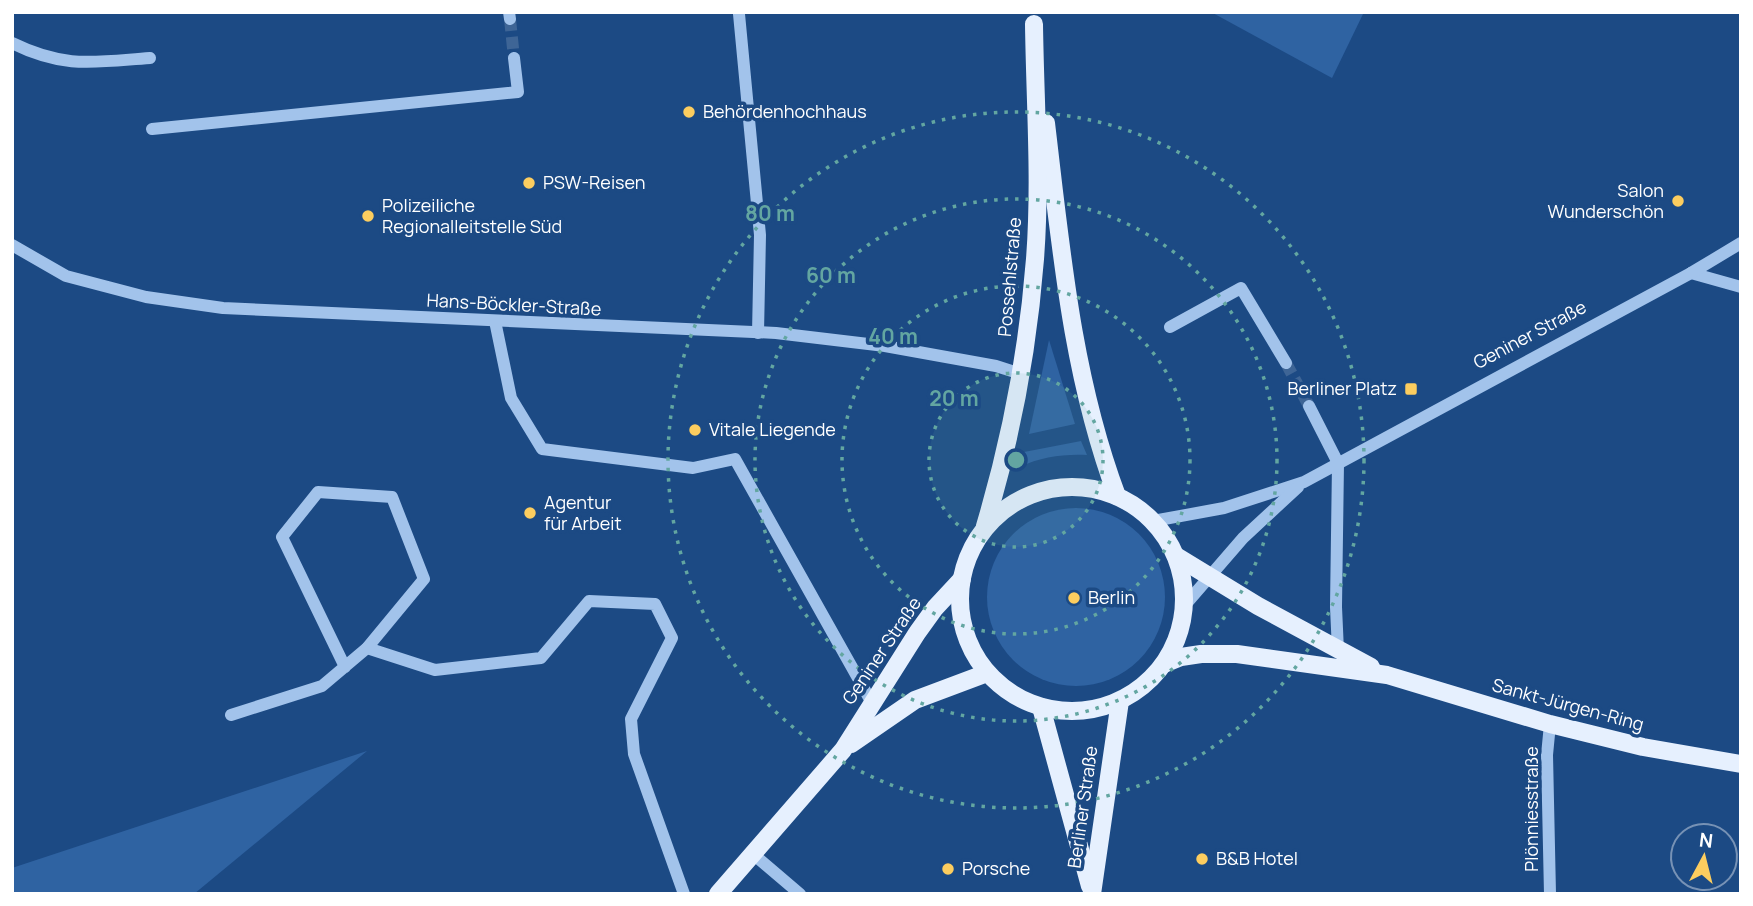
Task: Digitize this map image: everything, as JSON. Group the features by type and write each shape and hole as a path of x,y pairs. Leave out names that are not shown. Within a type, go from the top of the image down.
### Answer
{"main road":[{"name":"Possehlstraße","path":"984,530 1007,450 1021,374 1035,256 1037,185 1033,18"},
{"name":"Possehlstraße","path":"1033,18 1067,300 1094,432 1117,496"},
{"path":"1082,488 1117,496 1153,521 1176,556 1183,580 1185,605 1175,646 1152,679 1120,701 1094,709 1068,712 1041,707 1003,688 988,673 969,645 960,612 962,579 970,553 984,530 1001,512 1022,499 1045,490 1082,488"},
{"name":"Sankt-Jürgen-Ring","path":"1176,556 1338,651 1387,675"},
{"name":"Geniner Straße","path":"718,894 843,750 917,633 935,608 962,579"},
{"name":"Sankt-Jürgen-Ring","path":"1164,664 1181,657 1201,654 1237,654 1387,675 1550,724 1643,747 1741,764"},
{"name":"Geniner Straße","path":"843,750 915,700 988,673"},
{"name":"Berliner Straße","path":"1092,894 1120,701"},
{"name":"Berliner Straße","path":"1041,707 1092,894"}],"street":[{"path":"739,15 760,235 758,333"},
{"path":"12,43 36,55 64,62 89,63 150,58"},
{"path":"152,129 518,92 514,58"},
{"name":"Geniner Straße","path":"1153,521 1224,508 1304,482 1691,273 1741,243"},
{"name":"Hans-Böckler-Straße","path":"12,245 65,276 159,299 223,309 758,333 885,346 996,366 1021,374"},
{"path":"1691,273 1741,287"},
{"path":"1170,327 1241,288 1286,363"},
{"path":"495,321 511,398 542,449 693,468 735,459 872,703"},
{"path":"1309,406 1339,463 1336,582 1338,651"},
{"name":"Geniner Straße","path":"1185,605 1261,518 1304,482"},
{"path":"231,715 322,686 345,667 367,648 424,579 392,498 318,492 282,537 345,667"},
{"path":"367,648 435,670 541,658 589,601 654,604 672,638 631,719 634,754 684,894"},
{"name":"Plönniesstraße","path":"1550,724 1547,755 1550,894"},
{"path":"753,854 800,894"}],"shaded area":[{"path":"1211,12 1364,12 1332,78"},
{"path":"1049,340 1075,424 1029,434"},
{"path":"1081,441 1087,455 1052,457 1019,467 1024,452"},
{"path":"1076,508 1110,515 1139,534 1158,563 1165,597 1158,631 1139,660 1110,679 1076,686 1042,679 1013,660 994,631 987,597 994,563 1013,534 1042,515"},
{"path":"367,751 194,894 12,894 12,868"}],"tunnel":[{"path":"510,19 514,58"},
{"path":"1286,363 1309,406"}],"place":[{"name":"Behördenhochhaus","path":"689,112"},
{"name":"PSW-Reisen","path":"529,183"},
{"name":"Salon Wunderschön","path":"1678,201"},
{"name":"Polizeiliche Regionalleitstelle Süd","path":"368,216"},
{"name":"Berliner Platz","path":"1411,389"},
{"name":"Vitale Liegende","path":"695,430"},
{"name":"Agentur für Arbeit","path":"530,513"},
{"name":"Berlin","path":"1074,598"},
{"name":"B&B Hotel","path":"1202,859"},
{"name":"Porsche","path":"948,869"}]}
